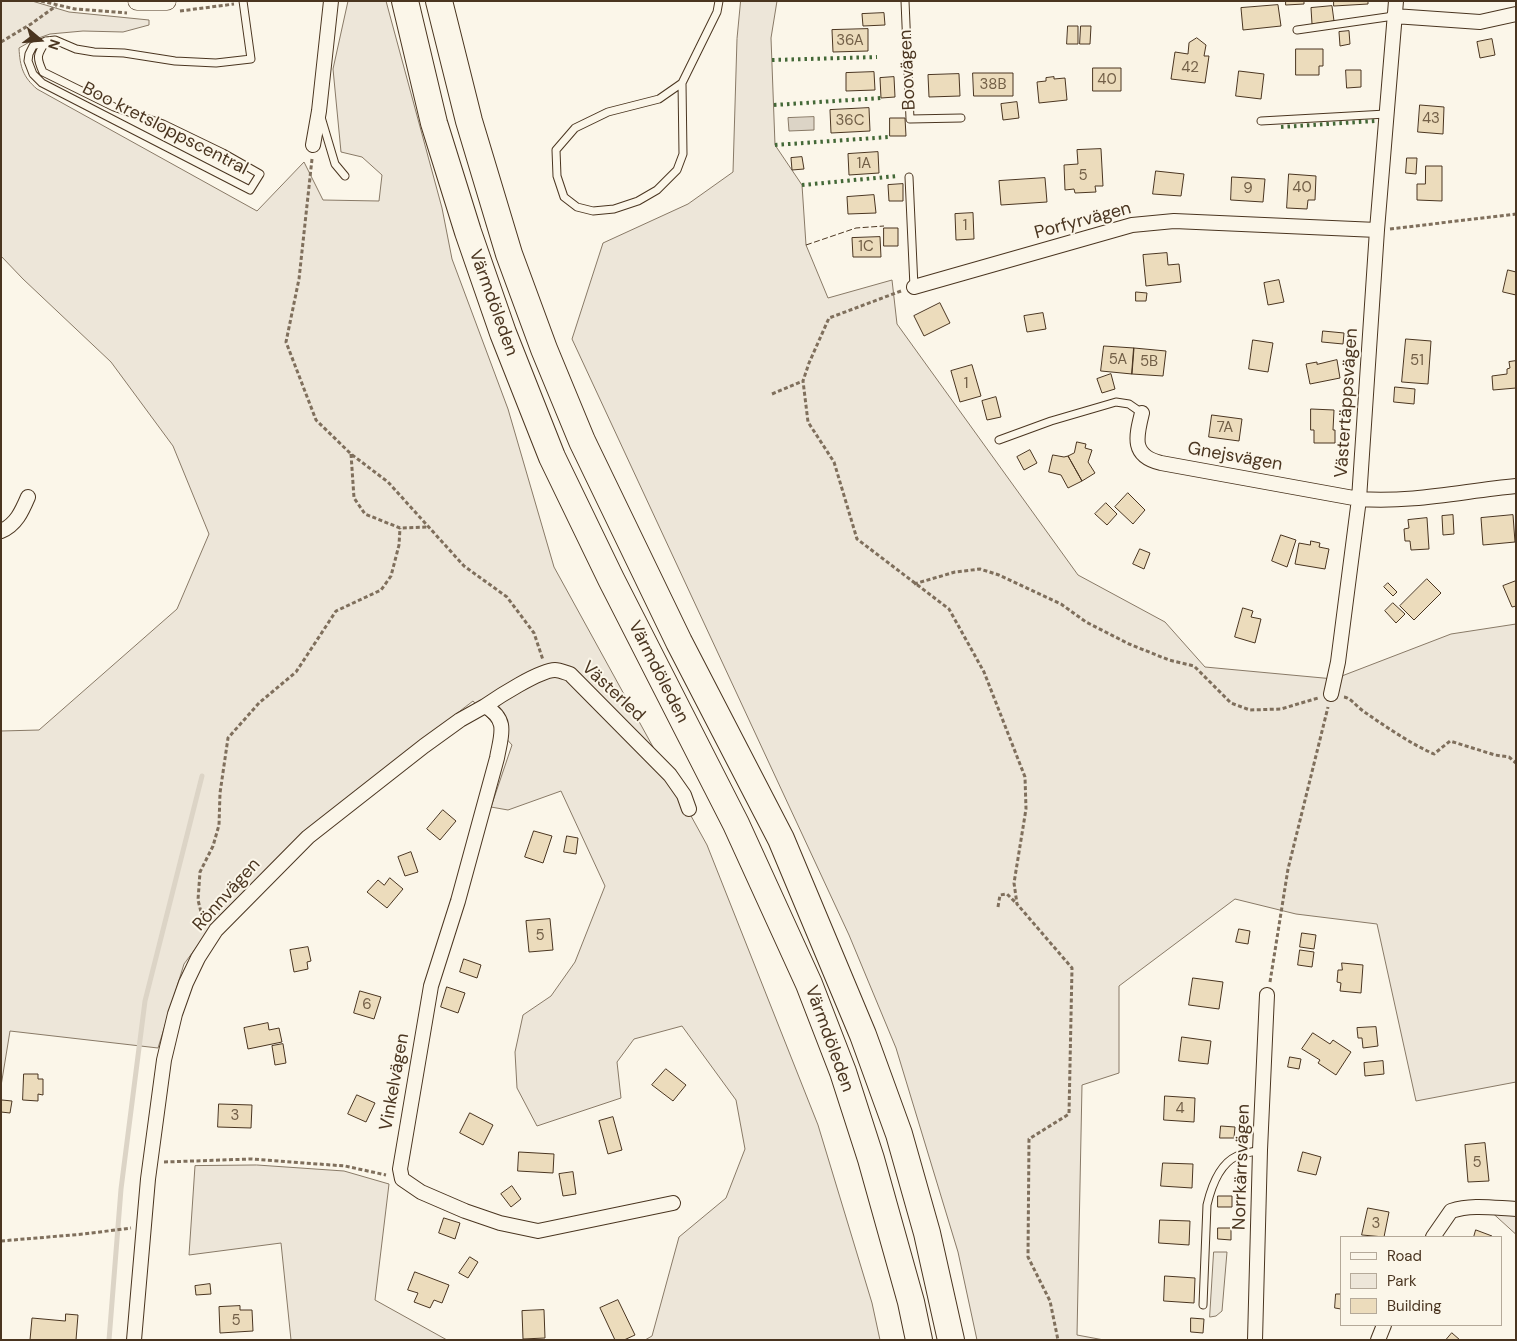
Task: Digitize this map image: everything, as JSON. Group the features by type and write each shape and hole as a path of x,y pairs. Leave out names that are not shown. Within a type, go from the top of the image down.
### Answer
{"highway":[{"name":"Värmdöleden","path":"405,1 434,123 468,232 503,333 552,458 611,579 736,824 809,984 843,1072 871,1160 911,1302 919,1340"},
{"name":"Värmdöleden","path":"439,1 469,122 509,254 544,350 582,441 680,642 781,839 863,1035 899,1134 927,1233 951,1340"}],"street":[{"path":"313,145 319,111 332,1"},
{"name":"Västertäppsvägen","path":"1331,694 1338,662 1359,499 1377,230 1396,1"},
{"path":"133,7 170,6"},
{"path":"1394,16 1480,22 1516,14"},
{"name":"Porfyrvägen","path":"914,287 1132,225 1174,221 1377,230"},
{"name":"Gnejsvägen","path":"1142,413 1137,434 1138,446 1149,459 1359,499 1386,501 1516,486"},
{"path":"1,531 15,522 28,497"},
{"name":"Västerled","path":"547,672 554,670 562,671 570,674 577,680 670,775 684,795 689,809"},
{"path":"484,706 510,689 547,672"},
{"name":"Rönnvägen","path":"134,1340 156,1110 170,1033 186,983 198,958 228,917 315,831 439,735 484,706"},
{"name":"Vinkelvägen","path":"402,1179 400,1169 431,986 458,901 497,758 501,735 502,724 499,717 494,711 484,706"},
{"name":"Norrkärrsvägen","path":"1256,1340 1260,1150 1267,995"},
{"path":"402,1179 421,1192 465,1211 500,1223 538,1231 673,1203"},
{"path":"1434,1236 1451,1211 1462,1207 1516,1209"},
{"path":"1378,1340 1384,1326"}],"lane":[{"path":"682,83 659,99 608,112 575,128 556,150 557,176 564,196 577,207 593,211 614,209 638,201 656,190 677,170 683,154 682,83 717,12 719,1"},
{"name":"Boovägen","path":"905,1 910,119 961,118"},
{"path":"46,41 55,40 76,49 94,52 124,53 175,61 216,63 251,59 243,2"},
{"path":"1297,30 1394,16"},
{"name":"Boo kretsloppscentral","path":"46,41 40,50 37,60 43,72 114,106 163,124 260,174 250,190 42,83 33,74 28,61 28,54 33,46 46,41"},
{"path":"319,111 336,164 345,176"},
{"path":"1260,121 1386,114"},
{"path":"909,177 914,287"},
{"name":"Gnejsvägen","path":"999,440 1051,421 1116,402 1129,404 1142,413"},
{"path":"1203,1305 1208,1205 1211,1188 1226,1165 1236,1156 1260,1150"}],"path":[{"path":"42,1 75,9 133,7"},
{"path":"170,6 216,8 243,2"},
{"path":"1,42 32,24 57,5"},
{"path":"313,145 299,280 286,342 316,420 351,454 388,482 464,566 507,598 534,633 547,672"},
{"path":"1377,230 1516,214"},
{"path":"914,287 873,300 829,318 803,381 808,422 834,462 857,539 949,609 984,672 1024,776 1026,809 1014,883 1018,904"},
{"path":"772,394 803,381"},
{"path":"351,454 354,498 365,514 400,528 430,527"},
{"path":"209,941 198,900 200,872 213,846 219,825 220,793 228,738 259,703 296,672 336,611 381,590 392,576 399,545 400,528"},
{"path":"914,584 955,572 980,569 1061,604 1086,622 1129,644 1169,660 1194,666 1231,703 1250,710 1281,709 1331,694 1347,697 1361,710 1414,745 1434,754 1450,741 1495,755 1509,757 1516,763"},
{"path":"1267,995 1288,869 1331,694"},
{"path":"998,907 1000,895 1007,894 1018,904 1072,968 1069,1114 1029,1139 1028,1257 1050,1301 1058,1340"},
{"path":"150,1163 251,1159 345,1166 402,1179"},
{"path":"1,1241 84,1234 144,1226"}],"green space":[{"path":"1,1 32,1 69,12 149,20 149,25 123,32 83,31 50,34 33,40 19,48 23,71 28,80 37,89 257,211 304,162 323,200 379,201 382,175 362,157 341,152 333,69 348,1 386,1 442,208 452,259 508,409 554,567 707,845 818,1125 872,1303 880,1340 645,1340 652,1336 679,1237 726,1198 745,1149 736,1100 682,1026 634,1039 617,1062 621,1098 537,1126 517,1088 515,1052 523,1015 551,996 575,962 605,886 561,791 508,810 491,807 512,745 473,701 325,815 221,914 184,964 158,1048 10,1031 1,1086 1,731 39,730 177,609 209,534 173,446 111,362 1,256"},
{"path":"741,1 777,1 771,38 775,145 802,185 806,245 828,298 892,280 897,324 1078,575 1165,622 1205,667 1334,679 1451,634 1516,624 1516,1082 1416,1101 1377,924 1296,914 1235,899 1119,986 1119,1073 1082,1085 1077,1335 1104,1340 977,1340 958,1252 896,1048 849,935 572,339 603,243 688,204 733,172 737,39"},
{"path":"257,1165 344,1171 389,1184 375,1300 447,1340 291,1340 281,1243 189,1255 195,1166"},
{"path":"1494,1214 1516,1215 1516,1234"}],"shaded area":[{"path":"814,117 814,130 789,131 788,118"},
{"path":"1214,1252 1227,1252 1222,1311 1216,1316 1210,1317"}],"building":[{"path":"1286,1 1304,1 1304,4 1286,5"},
{"path":"1334,1 1368,1 1368,4 1334,6"},
{"path":"1278,5 1281,26 1243,30 1241,8"},
{"path":"1332,6 1334,21 1312,24 1311,8"},
{"path":"884,13 885,25 863,26 862,14"},
{"path":"1068,26 1078,26 1078,44 1067,44"},
{"path":"1081,26 1091,26 1090,44 1080,44"},
{"path":"868,29 868,51 833,52 832,30"},
{"path":"1349,31 1350,44 1340,46 1339,32"},
{"path":"1197,38 1206,45 1204,56 1209,56 1205,83 1171,79 1175,52 1188,54 1189,43"},
{"path":"1492,39 1495,55 1480,58 1477,42"},
{"path":"1296,49 1323,49 1323,66 1319,66 1319,75 1296,75"},
{"path":"1093,68 1121,68 1121,91 1093,91"},
{"path":"1346,70 1361,70 1361,87 1347,88"},
{"path":"1239,71 1264,74 1261,99 1236,96"},
{"path":"874,72 875,90 846,91 846,73"},
{"path":"973,73 1013,73 1013,96 974,96"},
{"path":"959,74 960,96 929,97 928,75"},
{"path":"894,77 895,97 881,98 880,78"},
{"path":"1054,77 1054,79 1065,78 1067,100 1039,103 1037,82 1046,81 1046,78"},
{"path":"1017,102 1019,118 1003,120 1001,104"},
{"path":"1420,105 1444,107 1443,134 1418,132"},
{"path":"869,108 870,131 831,133 830,110"},
{"path":"890,118 905,118 906,136 890,136"},
{"path":"1101,149 1103,186 1095,186 1096,192 1075,193 1074,189 1065,190 1064,165 1078,164 1077,150"},
{"path":"878,152 879,173 849,175 848,154"},
{"path":"802,157 804,169 792,170 791,158"},
{"path":"1407,158 1417,158 1416,174 1406,173"},
{"path":"1426,166 1442,166 1442,201 1417,200 1417,184 1425,184"},
{"path":"1156,171 1184,174 1181,196 1153,194"},
{"path":"1289,174 1316,176 1315,200 1308,200 1307,209 1287,208"},
{"path":"1232,177 1265,179 1263,202 1231,200"},
{"path":"1045,178 1047,202 1001,205 999,181"},
{"path":"903,184 903,201 889,201 888,185"},
{"path":"874,195 876,213 848,214 847,197"},
{"path":"973,213 974,239 956,240 955,214"},
{"path":"884,228 898,228 898,246 884,246"},
{"path":"880,237 881,257 853,257 852,238"},
{"path":"1167,253 1168,265 1179,264 1181,282 1146,286 1143,255"},
{"path":"1508,270 1516,272 1516,295 1503,292"},
{"path":"1279,280 1284,302 1268,305 1264,283"},
{"path":"1136,292 1147,293 1146,301 1136,301"},
{"path":"940,303 950,323 924,336 914,316"},
{"path":"1043,313 1046,329 1027,332 1024,316"},
{"path":"1323,331 1344,333 1343,344 1322,342"},
{"path":"1406,339 1431,341 1428,384 1402,382"},
{"path":"1253,340 1273,343 1268,372 1249,369"},
{"path":"1104,346 1134,348 1132,374 1101,371"},
{"path":"1134,348 1166,351 1163,376 1132,374"},
{"path":"1337,360 1340,378 1310,384 1306,364"},
{"path":"1516,361 1516,388 1493,390 1492,376 1507,374 1507,369 1510,368 1509,362"},
{"path":"972,365 981,396 960,402 951,371"},
{"path":"1111,374 1115,389 1102,393 1097,379"},
{"path":"1395,387 1415,389 1414,404 1394,402"},
{"path":"996,397 1001,417 987,420 982,401"},
{"path":"1311,409 1334,410 1333,430 1335,430 1335,443 1314,443 1314,430 1311,430"},
{"path":"1212,415 1242,419 1239,441 1209,437"},
{"path":"1077,442 1086,444 1085,448 1092,450 1088,462 1095,473 1082,481 1068,456 1074,453"},
{"path":"1030,450 1037,463 1024,470 1017,457"},
{"path":"1053,455 1068,456 1082,481 1068,488 1061,475 1049,472"},
{"path":"1128,493 1145,510 1133,524 1115,507"},
{"path":"1106,503 1117,514 1107,525 1095,514"},
{"path":"1453,515 1454,534 1443,535 1442,516"},
{"path":"1513,515 1515,542 1483,545 1481,518"},
{"path":"1427,518 1429,549 1411,550 1410,541 1405,541 1404,529 1409,528 1408,520"},
{"path":"1281,535 1296,540 1287,567 1272,561"},
{"path":"1311,541 1320,543 1319,547 1329,549 1325,569 1295,564 1299,543 1310,545"},
{"path":"1140,549 1150,553 1144,569 1133,564"},
{"path":"1427,579 1441,593 1414,620 1400,606"},
{"path":"1516,581 1516,606 1512,607 1503,586"},
{"path":"1388,583 1397,592 1393,596 1384,587"},
{"path":"1393,603 1405,614 1396,623 1385,611"},
{"path":"1243,608 1253,611 1251,617 1261,619 1255,643 1235,637"},
{"path":"443,810 456,821 440,840 427,829"},
{"path":"534,831 552,836 543,863 525,857"},
{"path":"567,836 578,838 576,854 564,852"},
{"path":"411,852 418,872 405,876 398,857"},
{"path":"390,878 403,889 387,908 367,892 378,880 384,885"},
{"path":"550,919 553,950 529,952 526,921"},
{"path":"1239,929 1250,931 1248,944 1236,942"},
{"path":"1302,933 1316,935 1314,949 1300,947"},
{"path":"308,947 311,961 307,962 308,969 294,972 290,950"},
{"path":"1300,950 1314,952 1312,967 1298,965"},
{"path":"464,959 481,965 477,978 460,972"},
{"path":"1342,963 1363,965 1361,993 1340,991 1341,983 1337,982 1338,970 1342,970"},
{"path":"1193,978 1223,982 1219,1009 1189,1005"},
{"path":"447,987 465,993 458,1013 441,1007"},
{"path":"360,991 381,997 374,1019 354,1013"},
{"path":"268,1023 269,1030 279,1028 282,1042 248,1049 244,1028"},
{"path":"1376,1027 1378,1046 1363,1048 1362,1038 1358,1038 1357,1028"},
{"path":"1313,1033 1330,1044 1333,1040 1351,1052 1336,1075 1318,1063 1320,1060 1302,1049"},
{"path":"1182,1037 1211,1041 1208,1064 1179,1061"},
{"path":"283,1044 286,1063 275,1065 272,1046"},
{"path":"1290,1057 1301,1059 1299,1069 1288,1067"},
{"path":"1383,1061 1384,1074 1365,1076 1364,1063"},
{"path":"666,1069 686,1085 673,1101 652,1085"},
{"path":"24,1074 38,1074 38,1079 43,1079 43,1095 38,1094 38,1101 23,1100"},
{"path":"357,1095 375,1103 366,1122 348,1114"},
{"path":"1165,1096 1195,1098 1194,1122 1164,1120"},
{"path":"2,1100 12,1101 10,1113 1,1112"},
{"path":"219,1104 252,1105 251,1128 218,1127"},
{"path":"470,1113 493,1125 483,1145 460,1133"},
{"path":"613,1117 622,1150 608,1154 599,1121"},
{"path":"1221,1126 1235,1127 1234,1138 1220,1138"},
{"path":"1485,1143 1489,1181 1468,1182 1465,1145"},
{"path":"519,1152 554,1154 553,1173 518,1171"},
{"path":"1303,1152 1321,1157 1316,1175 1298,1171"},
{"path":"1163,1163 1193,1164 1192,1188 1161,1186"},
{"path":"573,1172 576,1194 563,1196 559,1174"},
{"path":"512,1186 521,1199 511,1207 501,1194"},
{"path":"1218,1196 1232,1196 1232,1207 1218,1207"},
{"path":"1368,1208 1389,1212 1384,1236 1362,1235"},
{"path":"444,1218 460,1223 455,1239 439,1233"},
{"path":"1160,1220 1190,1221 1189,1245 1159,1243"},
{"path":"1218,1228 1231,1228 1231,1240 1218,1239"},
{"path":"1476,1230 1492,1236 1474,1236"},
{"path":"470,1257 478,1262 468,1278 459,1273"},
{"path":"415,1272 449,1285 442,1303 434,1300 430,1308 414,1302 418,1293 408,1290"},
{"path":"1165,1276 1195,1278 1194,1303 1164,1301"},
{"path":"210,1284 211,1294 196,1295 195,1286"},
{"path":"1336,1294 1340,1294 1340,1309 1335,1308"},
{"path":"618,1300 635,1335 624,1340 615,1340 600,1308"},
{"path":"240,1306 240,1310 252,1310 253,1331 220,1333 219,1307"},
{"path":"544,1310 545,1338 523,1339 522,1311"},
{"path":"66,1314 78,1315 76,1340 30,1340 32,1318 65,1321"},
{"path":"1191,1318 1204,1319 1203,1333 1191,1332"},
{"path":"1452,1333 1460,1340 1446,1340"}],"waterway":[{"path":"109,1340 121,1189 145,1001 202,776"}],"hedge":[{"path":"772,60 877,57"},
{"path":"774,105 881,98"},
{"path":"1281,127 1375,121"},
{"path":"775,145 889,137"},
{"path":"802,185 897,176"}],"fence":[{"path":"806,245 856,228 884,226"}]}
